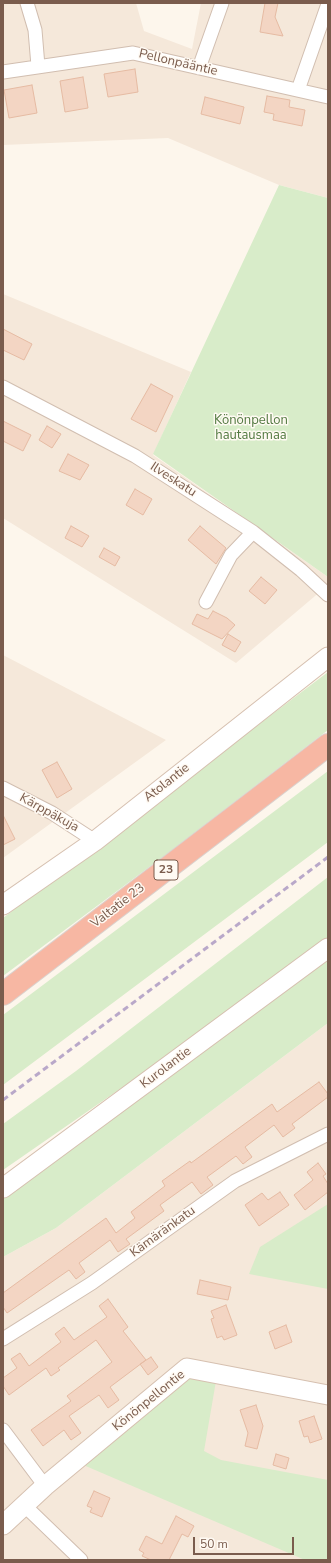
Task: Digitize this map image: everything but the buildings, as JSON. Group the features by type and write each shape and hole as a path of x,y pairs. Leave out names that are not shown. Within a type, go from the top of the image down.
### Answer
{"highway":[{"name":"Valtatie 23","path":"3,994 328,745"}],"street":[{"path":"27,3 35,30 38,66"},
{"path":"199,68 222,3"},
{"path":"298,90 328,4"},
{"name":"Pellonpääntie","path":"3,72 132,53 328,97"},
{"name":"Ilveskatu","path":"3,387 135,456 253,532 301,570 328,595"},
{"path":"206,602 231,555 253,532"},
{"name":"Atolantie","path":"3,904 95,841 328,657"},
{"name":"Kärppäkuja","path":"3,788 52,813 95,841"},
{"name":"Kurolantie","path":"3,1188 328,948"},
{"name":"Kämäränkatu","path":"3,1339 92,1283 235,1181 328,1134"},
{"name":"Könönpellontie","path":"3,1525 45,1486 187,1368 328,1395"},
{"path":"3,1430 45,1486"},
{"path":"25,1506 81,1560"}],"shaded area":[{"path":"3,3 136,3 144,31 192,49 201,3 328,3 328,198 279,185 168,138 3,145"},
{"path":"3,294 191,372 153,455 328,577 328,585 236,663 3,518"},
{"path":"3,655 166,740 3,858"},
{"path":"328,1023 328,1560 3,1560 3,1257 56,1228"}],"green space":[{"name":"Könönpellon hautausmaa","path":"279,185 328,198 328,577 153,454"},
{"path":"328,672 328,730 164,856 3,976 3,918"},
{"path":"328,771 328,842 3,1085 3,1015"},
{"path":"328,877 328,940 234,1010 3,1170 3,1124 76,1071"},
{"path":"328,948 328,1023 56,1228 3,1257 3,1198"},
{"path":"328,1204 328,1289 249,1274 260,1247"},
{"path":"188,1377 216,1381 204,1451 221,1460 328,1480 328,1560 305,1560 81,1464"}],"railway":[{"path":"3,1100 328,857"}]}
